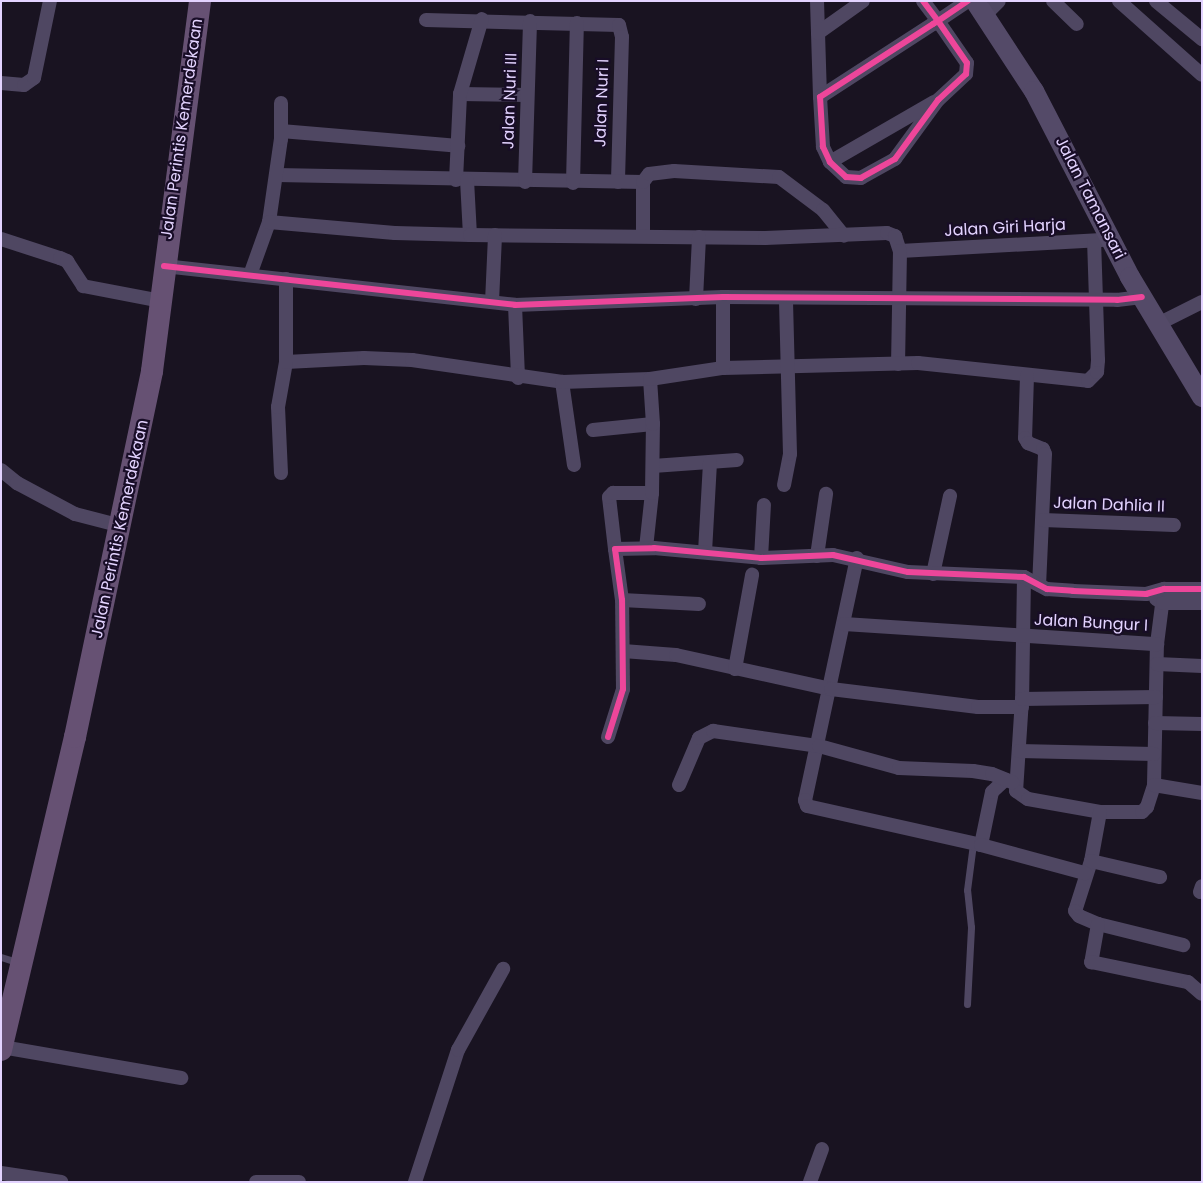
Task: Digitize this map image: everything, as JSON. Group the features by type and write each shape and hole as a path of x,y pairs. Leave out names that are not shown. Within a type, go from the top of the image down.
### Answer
{"main road":[{"name":"Jalan Perintis Kemerdekaan","path":"2,1049 11,960 75,737 121,526 152,371 164,266 200,1"},
{"name":"Jalan Tamansari","path":"987,5 1034,91 1103,239 1142,297 1202,397"}],"street":[{"path":"1,83 24,85 34,78 50,1"},
{"path":"816,1 822,140 830,162 846,177 861,178 895,159 938,100 968,70 967,63 923,1"},
{"path":"818,33 863,1"},
{"path":"820,97 968,1"},
{"path":"1053,1 1077,24"},
{"path":"1119,1 1202,75"},
{"path":"1156,1 1202,39"},
{"path":"470,235 458,146 460,94 482,19"},
{"path":"426,20 482,19 577,23 573,183"},
{"name":"Jalan Nuri III","path":"526,182 530,21"},
{"name":"Jalan Nuri I","path":"577,23 619,25 622,37 618,182"},
{"path":"460,94 527,95"},
{"path":"830,162 938,100"},
{"path":"250,275 268,222 277,175 282,103"},
{"path":"281,131 458,146"},
{"path":"643,236 642,182 649,174 674,171 779,177 823,210 844,236"},
{"path":"277,175 573,183 642,182"},
{"path":"268,222 395,233 470,235 698,237 844,236 887,233 895,236 900,251 898,364"},
{"path":"492,302 495,235"},
{"path":"696,299 698,237"},
{"path":"286,362 364,358 412,360 518,378 562,382 650,379 723,368 787,369 819,364 898,364 1088,381 1093,378 1098,360 1096,300 1103,239"},
{"name":"Jalan Giri Harja","path":"900,251 1103,239"},
{"path":"1,240 67,261 83,286 160,301"},
{"path":"164,266 515,305 723,297 1096,300 1142,297"},
{"path":"281,473 278,407 286,362 286,279"},
{"path":"723,297 723,368"},
{"path":"784,486 790,454 786,299"},
{"path":"1158,324 1202,302"},
{"path":"515,305 518,378"},
{"path":"1027,376 1025,438 1028,443 1043,449 1045,454 1039,585"},
{"path":"646,548 653,466 650,379"},
{"path":"562,382 574,464"},
{"path":"593,430 653,424"},
{"path":"653,466 737,460"},
{"path":"705,552 710,462"},
{"path":"1,470 18,483 75,514 121,526"},
{"path":"608,737 623,689 622,600 609,497 613,493 652,493"},
{"path":"818,556 826,494"},
{"path":"932,574 950,496"},
{"path":"761,558 764,505"},
{"name":"Jalan Dahlia II","path":"1043,520 1174,525"},
{"path":"615,549 646,548 761,558 818,556 857,558 908,572 1024,577 1039,585 1073,591 1146,594 1202,604"},
{"path":"857,558 819,746 805,800 807,806 977,845 1088,867 1160,877"},
{"path":"735,669 752,575"},
{"path":"977,845 992,792 1010,782 1019,751 1022,703 1024,577"},
{"path":"1164,596 1202,589"},
{"path":"679,785 699,738 708,732 725,731 819,746 899,768 973,772 1010,782 1016,791 1028,798 1100,812 1146,811 1154,784 1157,644 1164,596"},
{"path":"622,600 699,604"},
{"name":"Jalan Bungur I","path":"844,624 1022,637 1157,644"},
{"path":"623,651 676,655 831,689 978,707 1022,703 1156,697"},
{"path":"1157,664 1202,666"},
{"path":"1155,723 1202,724"},
{"path":"1019,751 1154,754"},
{"path":"1154,784 1202,793"},
{"path":"1100,812 1088,867 1075,911 1079,916 1098,924 1183,945"},
{"path":"1098,924 1091,962 1188,982 1202,994"},
{"path":"415,1182 458,1050 503,969"},
{"path":"2,1049 181,1078"},
{"path":"810,1182 822,1149"},
{"path":"1,1173 60,1182"},
{"path":"256,1182 299,1182"}],"lane":[{"path":"967,1004 971,927 967,890 977,845"}],"cycle path":[{"path":"923,1 938,21 967,63 966,74 938,100 895,159 861,178 846,177 830,162 823,147 820,97 938,21 968,1"},
{"path":"164,266 515,305 723,297 1117,300 1142,297"},
{"path":"608,737 623,689 622,600 615,549 654,548 761,558 833,555 908,572 1024,577 1047,589 1073,591 1146,594 1164,589 1202,589"}]}
